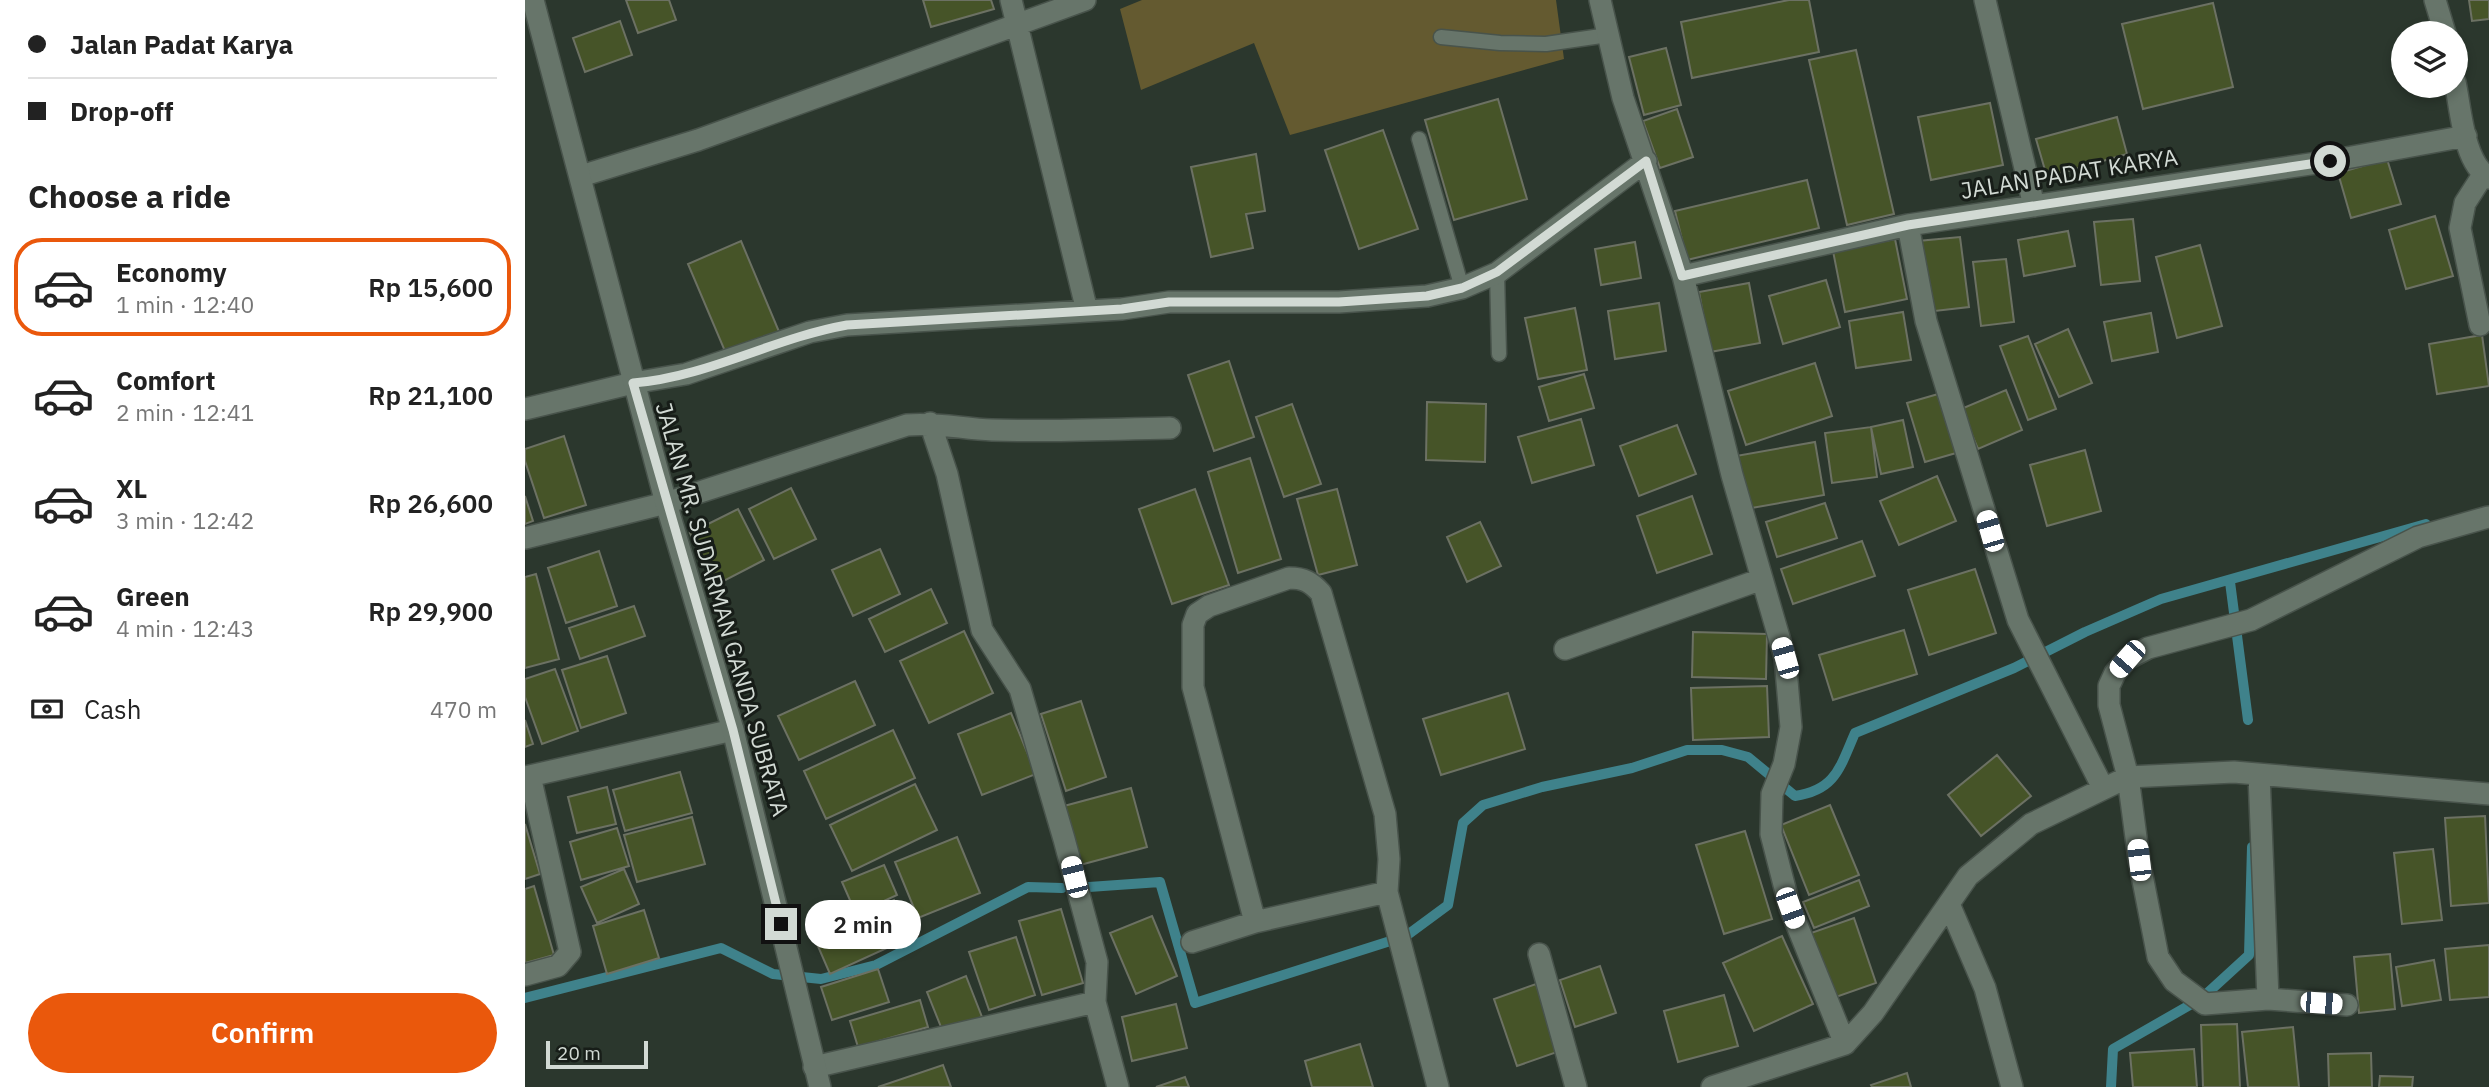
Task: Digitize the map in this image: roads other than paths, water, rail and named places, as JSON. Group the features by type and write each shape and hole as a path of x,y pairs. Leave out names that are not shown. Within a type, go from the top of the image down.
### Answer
{"street":[{"name":"JALAN MR. SUDARMAN GANDA SUBRATA","path":"533,0 633,383 733,730 817,1077"},
{"path":"1011,0 1087,311"},
{"path":"581,176 698,139 1085,0"},
{"path":"1600,0 1623,98 1682,276 1731,475 1785,658 1791,698 1791,727 1784,764 1772,794 1772,834 1790,908 1845,1044"},
{"path":"1985,0 2034,206"},
{"path":"2435,0 2441,21"},
{"path":"2458,98 2472,155 2486,177 2465,203 2459,228 2480,325"},
{"name":"JALAN PADAT KARYA","path":"1682,276 1908,225 2330,161 2466,136"},
{"path":"525,409 633,383 686,374 810,332 847,325 1087,311 1169,302 1391,300 1462,288 1497,272 1646,161"},
{"path":"1908,225 1926,321 2018,620 2103,788"},
{"path":"930,423 947,474 982,630 1020,690 1064,839 1097,962 1095,1002 1118,1087"},
{"path":"525,538 666,503 907,425 930,423 956,428 995,430 1170,428"},
{"path":"2347,1004 2268,999 2198,999 2174,981 2158,957 2139,860 2128,777 2109,705 2109,687 2115,673 2127,659 2148,648 2171,639 2218,631 2251,620 2418,537 2488,517"},
{"path":"1255,922 1193,687 1191,638 1197,614 1209,606 1289,578 1301,578 1313,583 1321,593 1385,814 1389,859 1387,892 1438,1087"},
{"path":"1565,649 1762,579"},
{"path":"525,975 558,966 570,952 527,776 733,730"},
{"path":"1712,1087 1756,1080 1845,1044 1873,1013 1968,876 2031,824 2128,777 2234,772 2489,794"},
{"path":"2259,775 2268,999"},
{"path":"1192,942 1255,922 1387,892"},
{"path":"1949,904 1985,988 2012,1087"},
{"path":"1539,954 1576,1087"},
{"path":"817,1077 1095,1002"}],"lane":[{"path":"1441,37 1546,44 1608,35"},
{"path":"1419,139 1462,288"},
{"path":"1497,272 1499,354"}],"waterway":[{"path":"1089,887 1160,882 1195,1003 1406,936 1448,905 1463,823 1483,805 1542,787 1632,768 1687,750 1722,750 1748,757 1795,796 1809,793 1820,788 1835,775 1855,733 2014,668 2085,632 2161,599 2426,524"},
{"path":"2230,582 2248,720"},
{"path":"2111,1087 2113,1049 2202,998 2249,955 2252,847"},
{"path":"525,998 721,948 773,974 821,979 876,965 1028,887 1062,888"}]}
